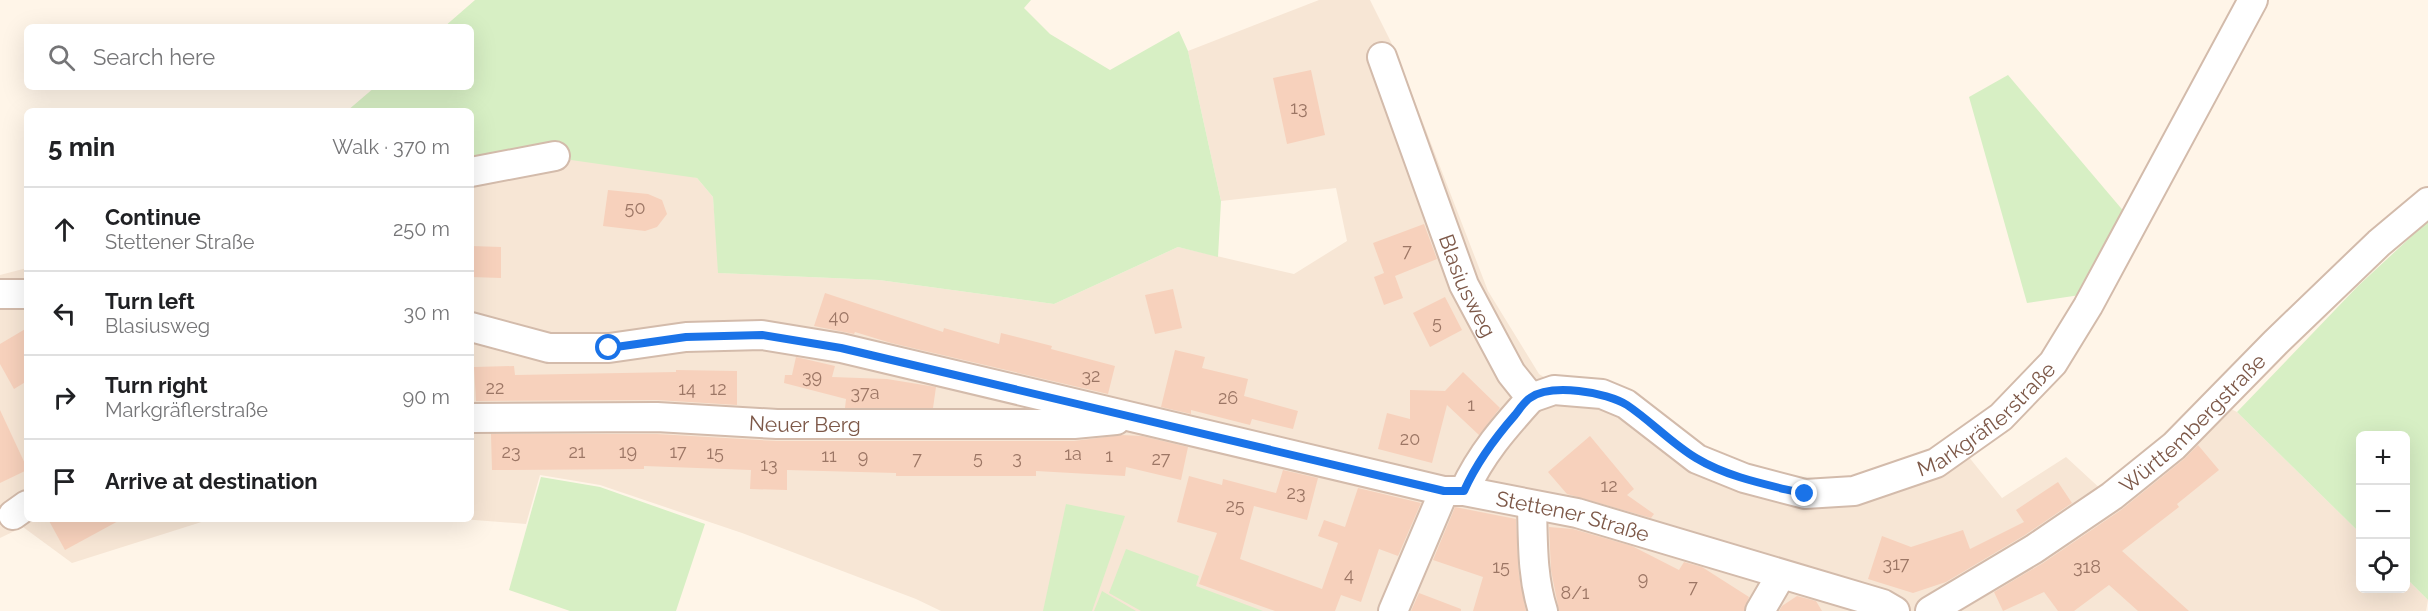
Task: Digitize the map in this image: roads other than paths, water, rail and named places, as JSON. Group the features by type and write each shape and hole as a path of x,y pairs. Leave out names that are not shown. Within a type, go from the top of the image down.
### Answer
{"street":[{"name":"Markgräflerstraße","path":"1530,398 1554,390 1602,394 1626,404 1697,459 1744,478 1805,494 1854,491 1936,463 2001,417 2054,363 2088,306 2253,0"},
{"name":"Blasiusweg","path":"1382,57 1464,285 1511,373 1530,398"},
{"path":"474,171 555,156"},
{"name":"Württembergstraße","path":"1930,611 2034,549 2112,496 2174,446 2276,342 2379,243 2428,202"},
{"path":"0,294 24,294"},
{"name":"Stettener Straße","path":"474,328 549,348 609,348 686,337 762,335 841,348 1454,491 1577,513 1885,609"},
{"path":"1393,611 1454,491 1530,398"},
{"name":"Neuer Berg","path":"474,418 657,417 777,424 1074,424 1138,418"},
{"path":"1532,506 1537,591 1543,611"},
{"path":"1760,611 1781,575"}]}
